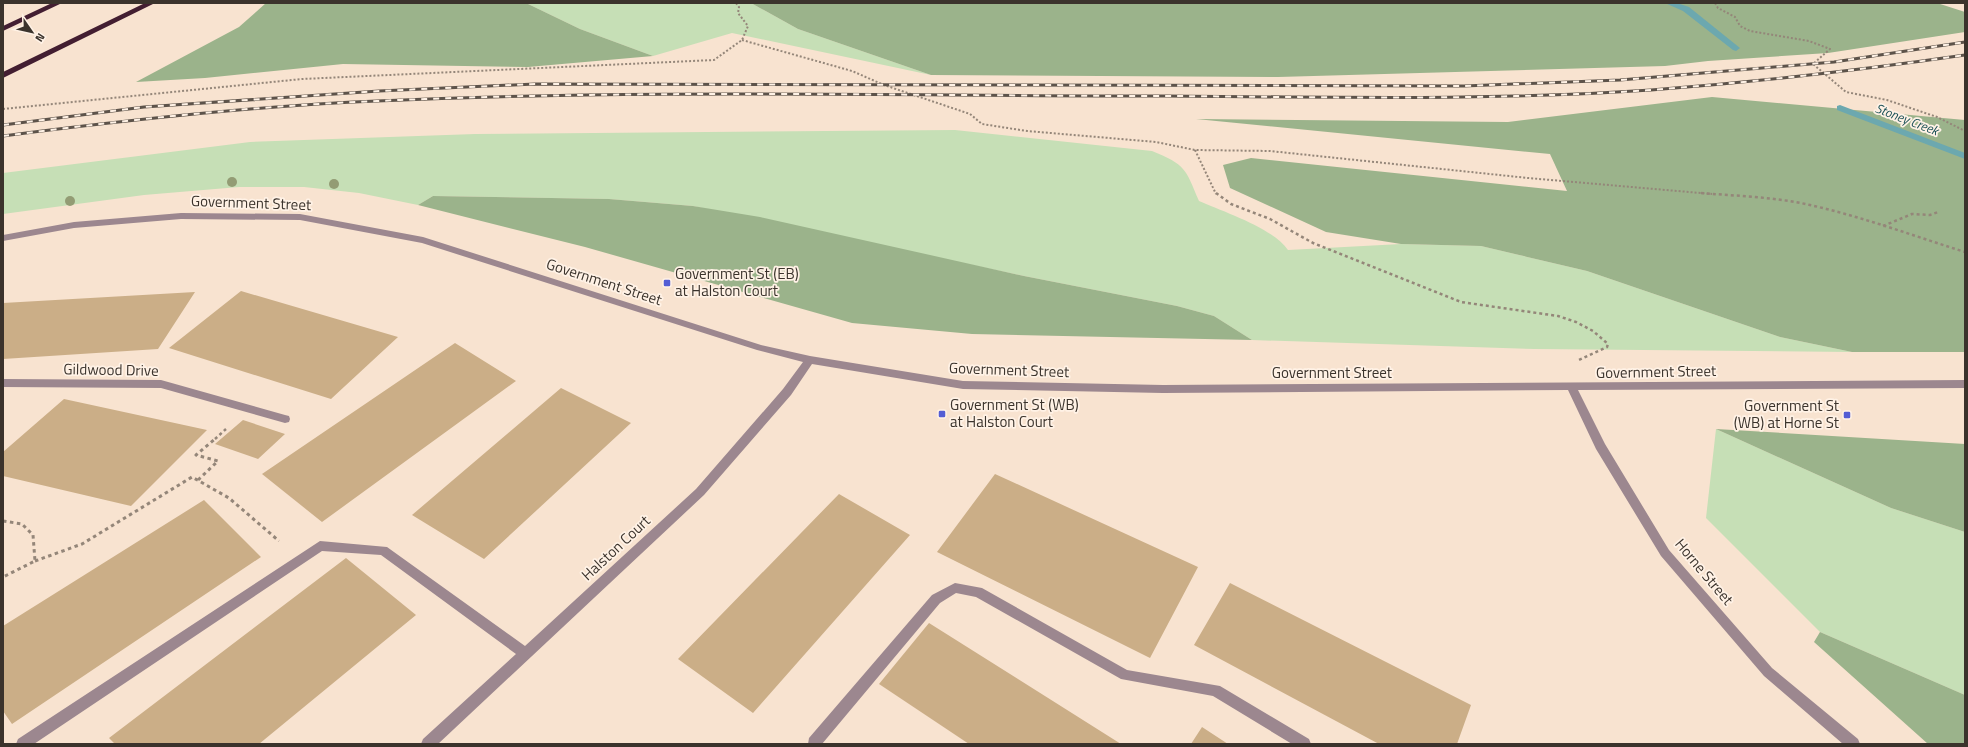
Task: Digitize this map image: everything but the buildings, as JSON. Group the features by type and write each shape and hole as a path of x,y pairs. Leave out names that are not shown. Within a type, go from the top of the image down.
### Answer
{"highway":[{"path":"3,29 58,3"},
{"path":"3,75 151,3"}],"street":[{"name":"Government Street","path":"3,238 74,225 181,216 300,217 423,240 760,348 810,360 963,386 1163,389 1572,388 1965,384"},
{"name":"Halston Court","path":"428,744 700,492 787,392 810,360"},
{"name":"Gildwood Drive","path":"3,383 161,384 285,419"},
{"name":"Horne Street","path":"1572,388 1600,446 1665,553 1768,672 1853,744"},
{"path":"23,744 320,546 383,550 526,654"},
{"path":"814,743 936,598 955,588 978,592 1125,675 1215,690 1304,744"}],"path":[{"path":"3,109 302,79 714,60 742,40 748,26 738,13 739,7 736,3"},
{"path":"1714,3 1718,8 1735,17 1740,26 1750,31 1809,41 1830,49 1813,64 1846,92 1888,100 1937,117 1965,131"},
{"path":"742,40 852,71 884,85 970,114 982,124 1027,131 1156,142 1195,150 1270,151 1528,178 1767,199 1809,205 1883,226 1965,252"},
{"path":"1195,150 1216,194 1231,204 1270,219 1313,244 1460,302 1485,307 1524,309 1545,313 1585,326 1608,344 1608,347 1579,359 1572,388"},
{"path":"1883,226 1912,214 1930,215 1938,212"},
{"path":"198,480 218,461 196,455 207,445"},
{"path":"3,577 35,561 82,544 192,477 229,498 280,542 304,556"},
{"path":"3,520 22,524 33,535 35,561"}],"green space":[{"path":"266,3 526,3 580,29 653,56 528,67 343,64 205,78 136,82 239,27"},
{"path":"526,3 751,3 798,29 931,75 732,33 653,56 580,29"},
{"path":"751,3 1937,3 1965,12 1965,32 1828,53 1708,61 1665,66 1278,77 931,75 798,29"},
{"path":"1712,97 1965,120 1965,352 1852,352 1780,337 1587,271 1481,246 1401,244 1326,232 1230,188 1223,165 1251,158 1567,191 1550,154 1196,119 1508,122"},
{"path":"955,130 1152,151 1172,160 1183,169 1191,181 1199,201 1260,228 1281,242 1288,250 1401,244 1481,246 1587,271 1780,337 1852,352 1535,349 1252,340 1214,316 1177,306 1024,276 693,206 609,199 433,196 418,205 359,193 304,187 239,187 144,195 3,214 3,173 250,142 475,134"},
{"path":"433,196 609,199 693,206 760,217 1024,276 1177,306 1214,316 1252,340 972,334 852,323 585,247 418,205"},
{"path":"1716,429 1891,508 1965,532 1965,695 1820,632 1706,518"},
{"path":"1716,429 1965,444 1965,532 1891,508"},
{"path":"1820,632 1965,695 1965,744 1928,744 1814,642"}],"waterway":[{"name":"Stoney Creek","path":"1669,3 1686,9 1736,48"},
{"name":"Stoney Creek","path":"1840,108 1965,156"}],"railway":[{"path":"3,125 144,107 379,91 535,84 1464,86 1620,80 1834,62 1965,42"},
{"path":"3,136 96,124 283,106 476,97 673,94 1409,98 1530,96 1690,87 1848,71 1965,55"}],"place":[{"name":"Government St (EB) at Halston Court","path":"667,283"},
{"name":"Government St (WB) at Halston Court","path":"942,414"},
{"name":"Government St (WB) at Horne St","path":"1847,415"}]}
